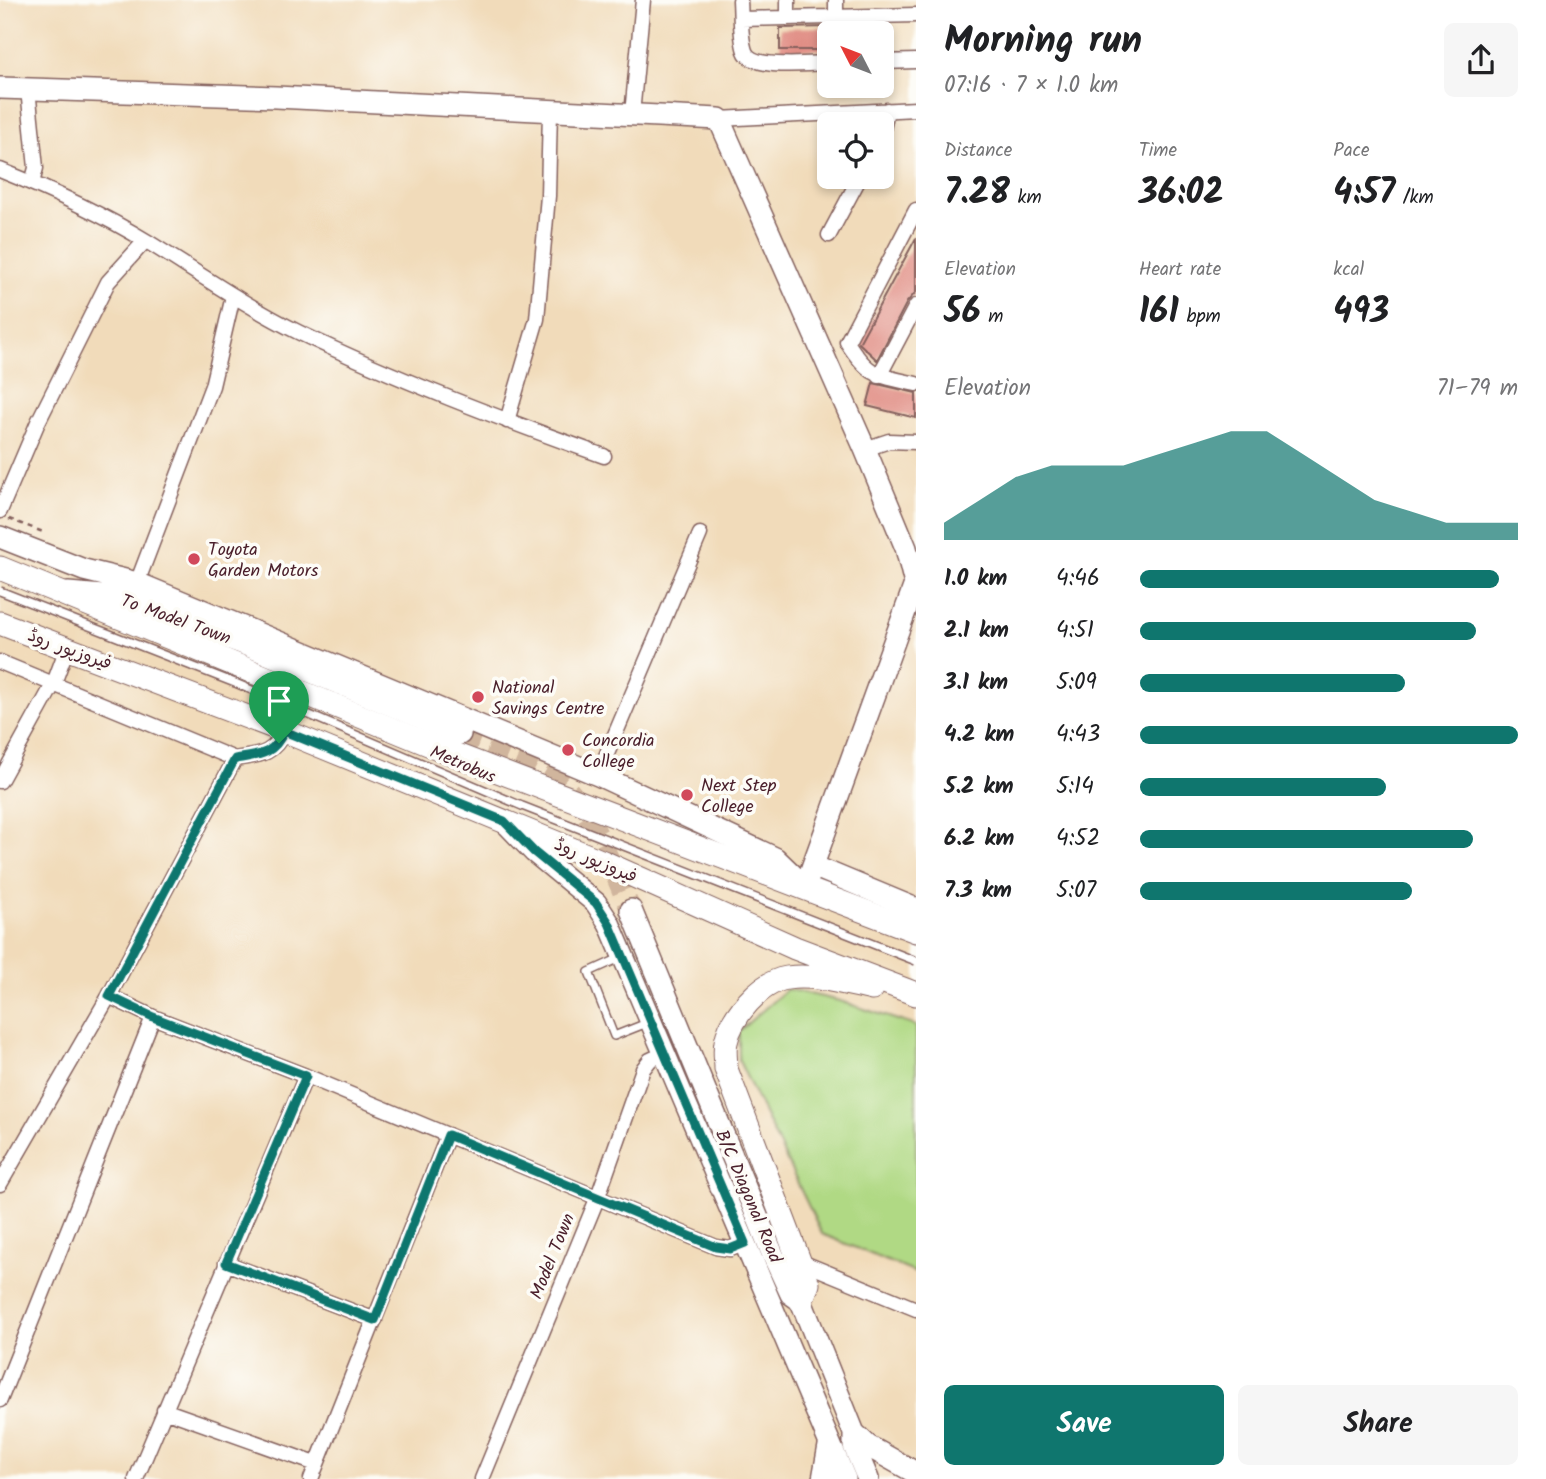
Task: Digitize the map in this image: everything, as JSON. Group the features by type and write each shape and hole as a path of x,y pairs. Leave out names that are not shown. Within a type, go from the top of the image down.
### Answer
{"main road":[{"path":"0,568 438,748 809,876 916,931"},
{"name":"فیروزپور روڈ","path":"0,623 284,731 504,821 795,948 916,996"},
{"path":"802,1301 808,1284 726,1069 726,1042 749,1002 783,978 818,978 916,996"}],"street":[{"path":"632,114 643,0"},
{"path":"740,0 745,52 753,60 764,64 817,63"},
{"path":"788,0 788,17"},
{"path":"836,0 836,16"},
{"path":"891,0 891,16"},
{"path":"741,19 916,16"},
{"path":"894,62 916,61"},
{"path":"0,88 719,119 916,109"},
{"path":"28,89 36,168 32,183"},
{"path":"507,421 537,319 548,196 550,110"},
{"path":"719,119 865,449 915,574 911,596 809,876"},
{"path":"0,170 32,183 145,241 233,296 299,332 507,421 604,456"},
{"path":"829,235 854,189"},
{"path":"916,210 846,342 863,367 879,376 916,384"},
{"path":"145,241 108,282 38,422 2,522 84,570 137,583 598,775 809,876 916,909"},
{"path":"137,583 212,386 233,296"},
{"path":"879,376 916,306"},
{"path":"865,449 889,440 916,442"},
{"path":"598,775 700,534"},
{"name":"To Model Town","path":"84,570 212,625 239,642"},
{"name":"To Model Town","path":"66,593 114,597 239,642"},
{"path":"239,642 460,734"},
{"path":"0,781 54,683 67,648"},
{"path":"0,662 235,759 268,753 279,743 284,731"},
{"path":"0,1184 109,996 235,759"},
{"path":"504,821 534,852 596,903 609,923 845,1479"},
{"name":"B/C Diagonal Road","path":"631,910 773,1255 791,1294 802,1301 854,1433 854,1446 868,1479"},
{"path":"109,996 153,1017 306,1076 716,1247 730,1249 745,1243"},
{"path":"0,1400 153,1017"},
{"name":"Model Town","path":"482,1479 597,1199 643,1069 650,1060 663,1054"},
{"path":"136,1479 306,1076"},
{"path":"311,1479 448,1135"},
{"path":"799,1261 916,1309"},
{"path":"226,1263 375,1320"},
{"path":"164,1410 316,1464"},
{"path":"854,1433 868,1446 916,1473"},
{"path":"823,1479 829,1446"}],"lane":[{"name":"Metrobus","path":"0,591 235,683 522,806 916,961"},
{"path":"624,957 589,972 614,1037 650,1022"}],"path":[{"path":"2,522 43,532"}],"green space":[{"path":"787,989 840,1001 916,1026 916,1273 822,1234 739,1061 739,1031"}],"building":[{"path":"817,27 817,50 780,50 780,28"},
{"path":"916,238 916,292 907,302 877,360 859,343"},
{"path":"873,383 916,393 916,418 867,406"}],"tunnel":[{"path":"460,734 513,755 561,783 583,809 592,825 631,910"}],"place":[{"name":"Toyota Garden Motors","path":"194,559"},
{"name":"National Savings Centre","path":"478,697"},
{"name":"Concordia College","path":"568,750"},
{"name":"Next Step College","path":"687,795"}],"route":[{"path":"284,731 504,821 534,852 562,872 596,903 609,923 745,1243 730,1249 716,1247 448,1135 375,1320 226,1263 306,1076 153,1017 109,996 235,759 268,753 279,743 284,731"}]}
